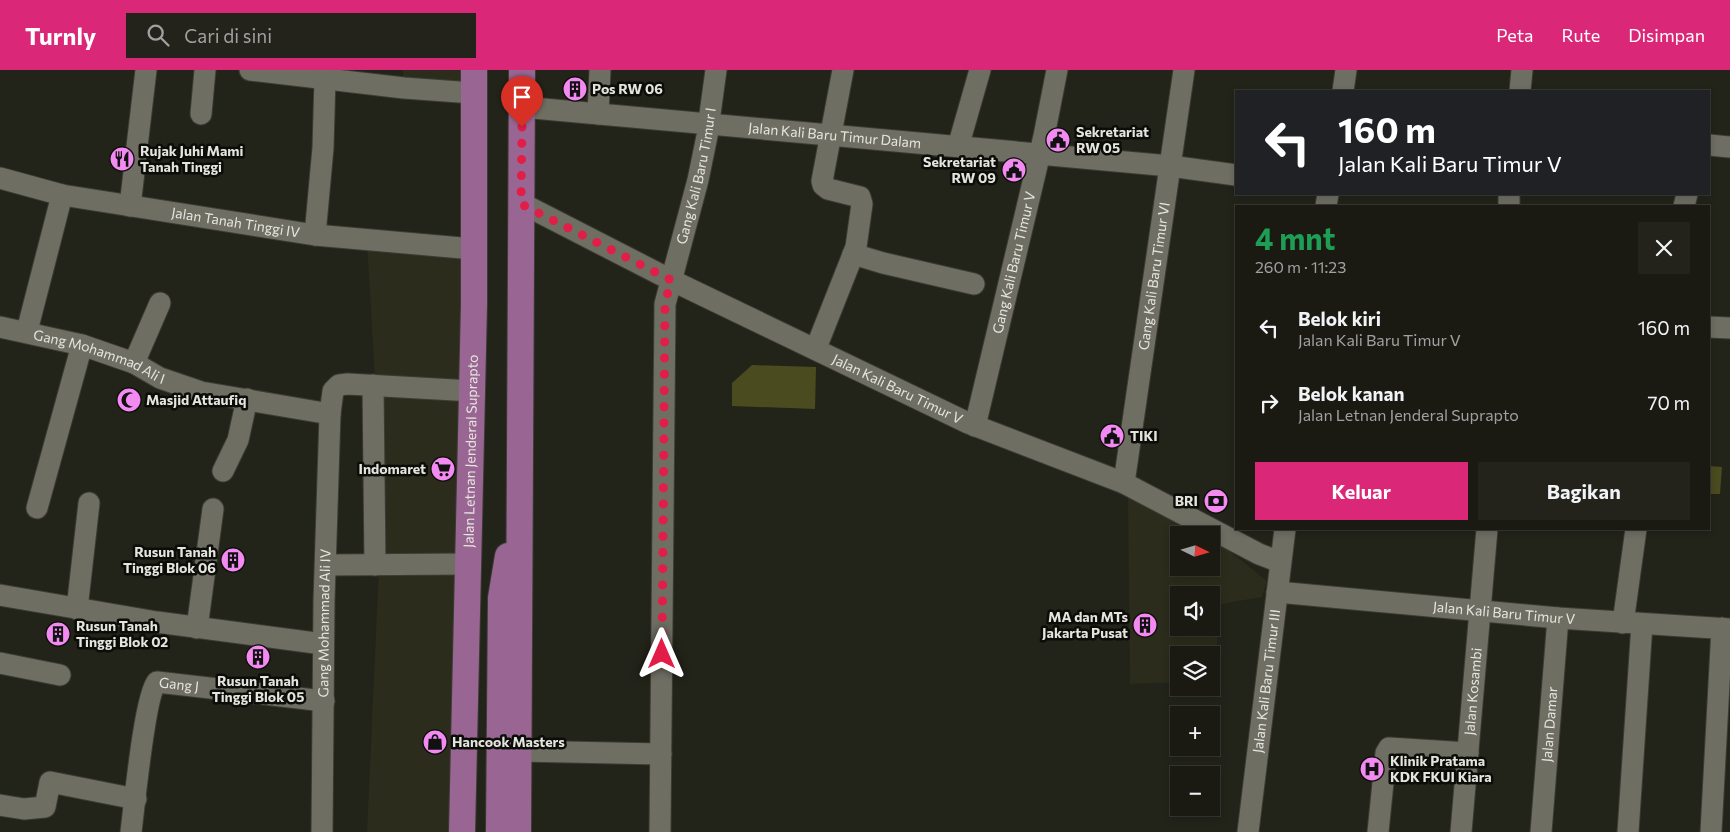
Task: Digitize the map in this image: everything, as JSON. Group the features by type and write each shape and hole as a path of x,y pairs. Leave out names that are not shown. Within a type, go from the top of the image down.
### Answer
{"main road":[{"name":"Jalan Letnan Jenderal Suprapto","path":"462,832 472,391 474,81"},
{"path":"518,832 523,83"},
{"path":"499,832 500,598 521,481"}],"street":[{"path":"130,206 146,70"},
{"path":"201,114 205,70"},
{"path":"250,70 326,78 474,81"},
{"path":"598,114 600,70"},
{"name":"Gang Kali Baru Timur I","path":"660,832 665,304 698,180 709,124 716,70"},
{"path":"816,348 853,254 862,204 860,197 828,189 823,185 830,135 843,70"},
{"path":"958,146 980,70"},
{"name":"Gang Kali Baru Timur V","path":"975,426 1057,70"},
{"name":"Gang Kali Baru Timur VI","path":"1124,483 1184,70"},
{"path":"1343,90 1346,70"},
{"path":"1520,90 1522,70"},
{"path":"315,235 323,148 326,78"},
{"name":"Jalan Kali Baru Timur Dalam","path":"523,83 598,114 1170,166 1235,175"},
{"path":"1710,145 1730,147"},
{"name":"Jalan Tanah Tinggi IV","path":"0,178 62,195 315,235 473,249"},
{"path":"27,331 62,195"},
{"name":"Jalan Kali Baru Timur V","path":"521,204 671,280 975,426 1124,483 1259,554 1280,562"},
{"path":"853,254 882,263 974,284"},
{"path":"134,363 160,303"},
{"name":"Gang Mohammad Ali I","path":"0,327 27,331 82,345 134,363 160,378 200,392 330,414"},
{"path":"1710,327 1730,328"},
{"path":"37,508 82,345"},
{"path":"330,414 333,391 339,385 373,384 472,391"},
{"path":"373,384 374,565"},
{"path":"223,471 238,440 247,399"},
{"name":"Gang Mohammad Ali IV","path":"322,832 323,644 330,414"},
{"path":"78,609 89,503"},
{"path":"197,628 213,509"},
{"name":"Jalan Kali Baru Timur III","path":"1248,832 1285,530"},
{"name":"Jalan Kosambi","path":"1461,832 1487,530"},
{"path":"1628,832 1636,530"},
{"path":"326,565 468,564"},
{"name":"Jalan Kali Baru Timur V","path":"1277,592 1632,624 1726,628"},
{"path":"0,595 197,628 323,644"},
{"name":"Jalan Damar","path":"1541,832 1558,618"},
{"path":"1711,832 1726,628"},
{"path":"0,664 60,675"},
{"name":"Gang J","path":"131,832 147,714 153,686 158,682 324,701"},
{"path":"1378,832 1386,753 1389,748 1468,753"},
{"path":"519,751 661,754"},
{"path":"0,805 24,809 45,808 50,782 136,799"}],"shaded area":[{"path":"403,70 473,70 473,93 404,88"},
{"path":"367,242 473,249 463,832 367,832 382,499"},
{"path":"752,365 816,367 815,409 732,406 732,383"},
{"path":"1710,466 1722,467 1720,494 1710,494"},
{"path":"1128,496 1190,526 1170,526 1170,576 1220,576 1220,543 1267,581 1262,597 1221,604 1220,614 1220,586 1170,586 1170,636 1218,636 1217,646 1170,646 1170,682 1130,684"}],"place":[{"name":"Pos RW 06","path":"575,89"},
{"name":"Sekretariat RW 05","path":"1058,140"},
{"name":"Rujak Juhi Mami Tanah Tinggi","path":"122,159"},
{"name":"Sekretariat RW 09","path":"1014,170"},
{"name":"Masjid Attaufiq","path":"129,400"},
{"name":"TIKI","path":"1112,436"},
{"name":"Indomaret","path":"443,469"},
{"name":"BRI","path":"1216,501"},
{"name":"Rusun Tanah Tinggi Blok 06","path":"233,560"},
{"name":"MA dan MTs Jakarta Pusat","path":"1145,625"},
{"name":"Rusun Tanah Tinggi Blok 02","path":"58,634"},
{"name":"Rusun Tanah Tinggi Blok 05","path":"258,657"},
{"name":"Hancook Masters","path":"435,742"},
{"name":"Klinik Pratama KDK FKUI Kiara","path":"1372,769"}],"route":[{"path":"522,127 521,204 671,280 665,304 662,654"}]}
